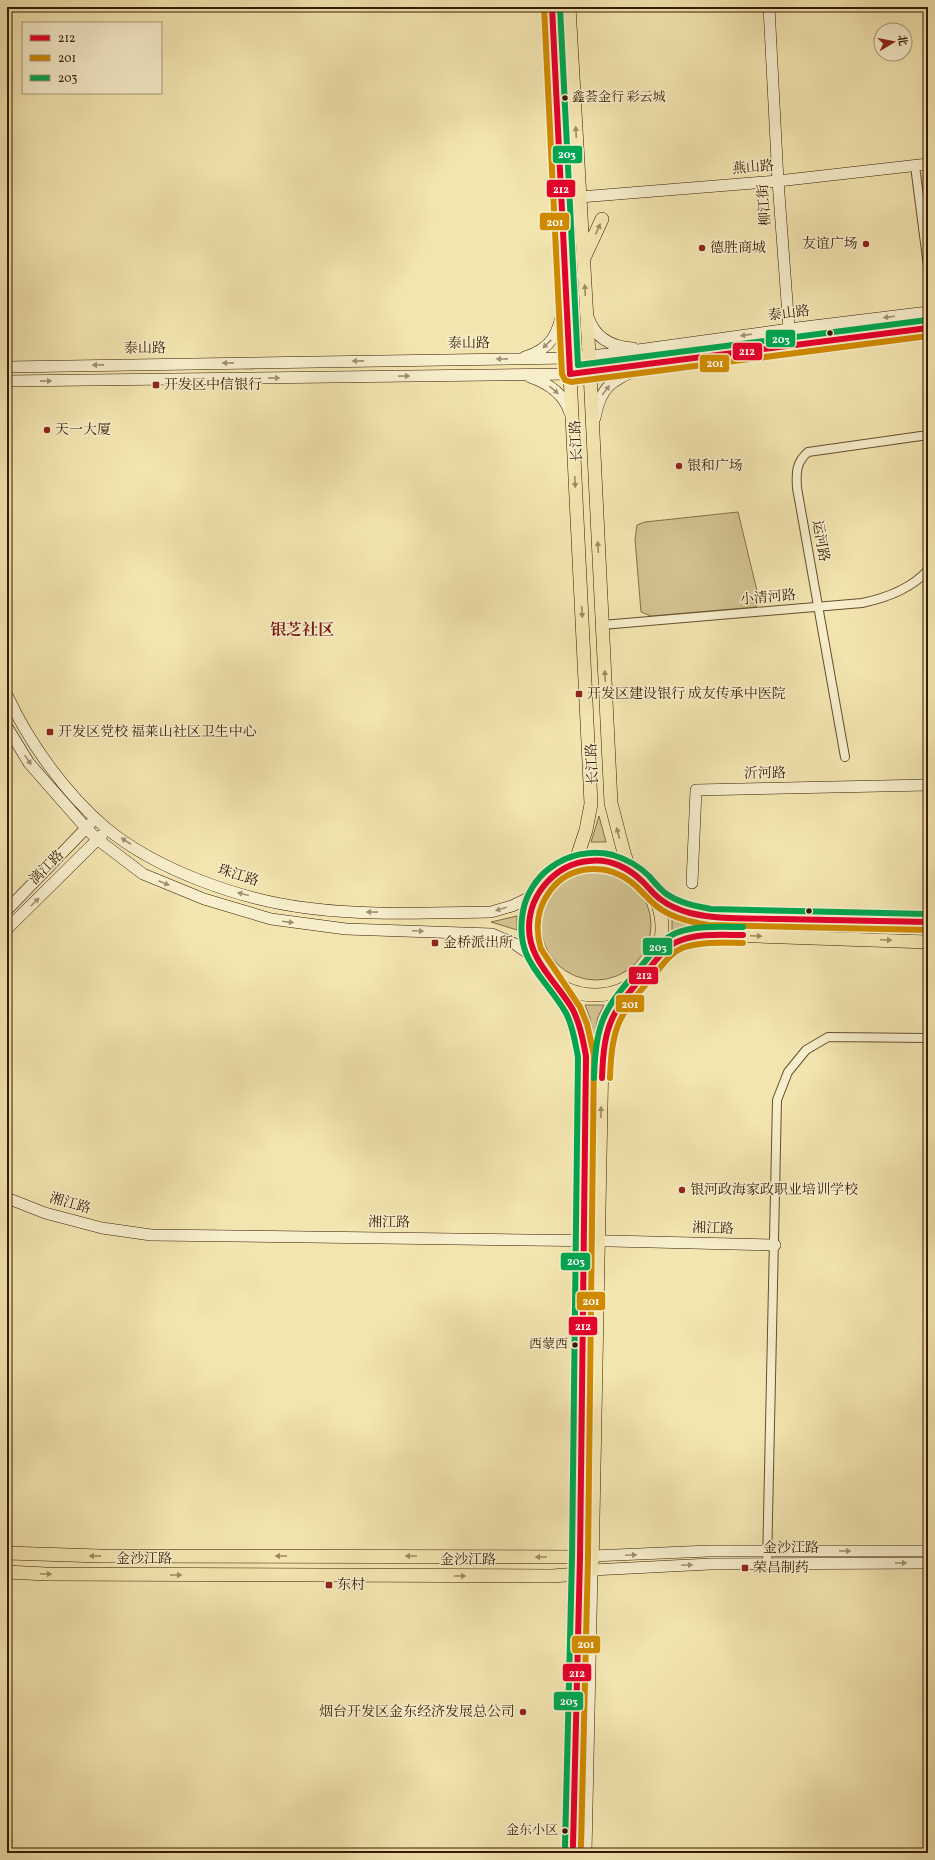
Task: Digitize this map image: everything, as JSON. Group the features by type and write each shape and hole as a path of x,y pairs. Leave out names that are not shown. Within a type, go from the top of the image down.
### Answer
{"main road":[{"name":"长江路","path":"552,7 591,804 586,830 575,863"},
{"name":"长江路","path":"569,7 590,372 611,803 630,870"},
{"name":"柳江街","path":"769,7 778,181 789,329"},
{"name":"燕山路","path":"580,197 778,181 928,164"},
{"path":"584,264 586,251 598,230 602,219"},
{"path":"519,359 541,350 551,342 558,329 566,296"},
{"path":"586,310 594,331 603,340 626,348 649,349"},
{"name":"泰山路","path":"7,367 589,357 789,329 928,312"},
{"path":"7,381 570,374 928,328"},
{"path":"593,441 598,403 607,386 651,363"},
{"path":"519,375 545,383 555,390 565,400 572,422"},
{"name":"珠江路","path":"7,695 18,718 36,748 95,818 108,829 156,861 212,884 275,903 307,908 387,913 491,912 512,906 537,894"},
{"path":"7,727 30,763 86,828 97,839 143,874 204,899 271,919 346,929 492,934 515,944 535,958"},
{"name":"沂河路","path":"692,883 696,790 928,785"},
{"name":"漓江路","path":"7,910 95,818"},
{"name":"漓江路","path":"7,929 108,829"},
{"path":"586,1853 588,1561 583,1241 586,1056 580,1026 573,1010 535,958 530,945 528,922 537,894 554,874 575,863 592,861 608,862 630,870 648,886 654,895 659,908 662,926 661,941 654,960 647,971 636,981 621,999 608,1023 604,1038 588,1561"},
{"path":"654,895 679,911 710,917 928,922"},
{"path":"654,960 666,948 680,941 727,935 928,942"},
{"path":"549,976 562,986 575,992 598,995 624,988 636,981"},
{"name":"湘江路","path":"7,1198 45,1213 102,1228 151,1235 775,1245"},
{"name":"金沙江路","path":"588,1561 709,1551 928,1551"},
{"name":"金沙江路","path":"7,1553 100,1556 588,1561 710,1564 928,1564"},
{"name":"金沙江路","path":"7,1572 46,1574 552,1576 579,1574 588,1561"},
{"path":"573,1853 579,1574"}],"street":[{"path":"915,166 928,266"},
{"name":"运河路","path":"845,757 797,488 796,470 801,458 808,452 928,434"},
{"name":"小清河路","path":"602,625 862,603 884,598 905,588 928,570"},
{"path":"768,1564 778,1100 788,1072 806,1050 828,1037 928,1038"}],"shaded area":[{"path":"738,512 758,595 756,607 651,616 641,612 635,540 637,525 645,522"},
{"path":"599,816 606,842 591,842"},
{"path":"596,870 617,874 635,886 647,904 651,925 647,946 635,964 617,976 596,980 575,976 557,964 545,946 541,925 545,904 557,886 575,874"},
{"path":"517,916 517,930 491,922"},
{"path":"672,919 698,925 672,933"},
{"path":"585,1005 604,1005 598,1017 594,1038 590,1018"}],"transit line":[{"name":"201","path":"544,7 562,374 565,380 571,382 928,336"},
{"name":"212","path":"552,7 570,374 928,328"},
{"name":"203","path":"560,7 578,365 927,320"},
{"name":"203","path":"565,1846 572,1557 578,1057 572,1029 566,1013 533,966 523,943 521,928 523,911 527,899 532,887 540,877 557,863 580,854 605,853 632,863 645,872 665,893 681,902 711,909 928,914"},
{"name":"212","path":"573,1846 580,1557 586,1056 579,1026 573,1010 538,960 533,950 529,926 534,902 547,882 556,874 577,863 596,860 625,868 667,904 690,913 712,917 735,918 928,922"},
{"name":"201","path":"581,1846 588,1557 594,1055 587,1024 580,1007 541,949 538,934 538,919 542,904 558,882 567,876 577,871 599,869 610,871 631,882 658,907 667,913 685,920 708,925 928,930"},
{"name":"203","path":"594,1078 597,1041 600,1027 605,1015 620,992 658,946 666,939 684,930 709,927 743,927"},
{"name":"212","path":"602,1078 605,1043 612,1018 626,997 662,953 674,943 687,938 711,935 743,935"},
{"name":"201","path":"610,1078 613,1045 620,1021 633,1000 670,956 682,948 697,944 743,943"}],"place":[{"name":"鑫荟金行 彩云城","path":"565,98"},
{"name":"友谊广场","path":"866,244"},
{"name":"德胜商城","path":"702,248"},
{"name":"开发区中信银行","path":"156,385"},
{"name":"天一大厦","path":"47,430"},
{"name":"银和广场","path":"679,466"},
{"name":"开发区建设银行 成友传承中医院","path":"579,694"},
{"name":"开发区党校 福莱山社区卫生中心","path":"50,732"},
{"name":"金桥派出所","path":"435,943"},
{"name":"银河政海家政职业培训学校","path":"682,1190"},
{"name":"西蒙西","path":"575,1345"},
{"name":"荣昌制药","path":"745,1568"},
{"name":"东村","path":"329,1585"},
{"name":"烟台开发区金东经济发展总公司","path":"523,1712"},
{"name":"金东小区","path":"565,1831"}],"district":[{"name":"银芝社区","path":"302,631"}]}
